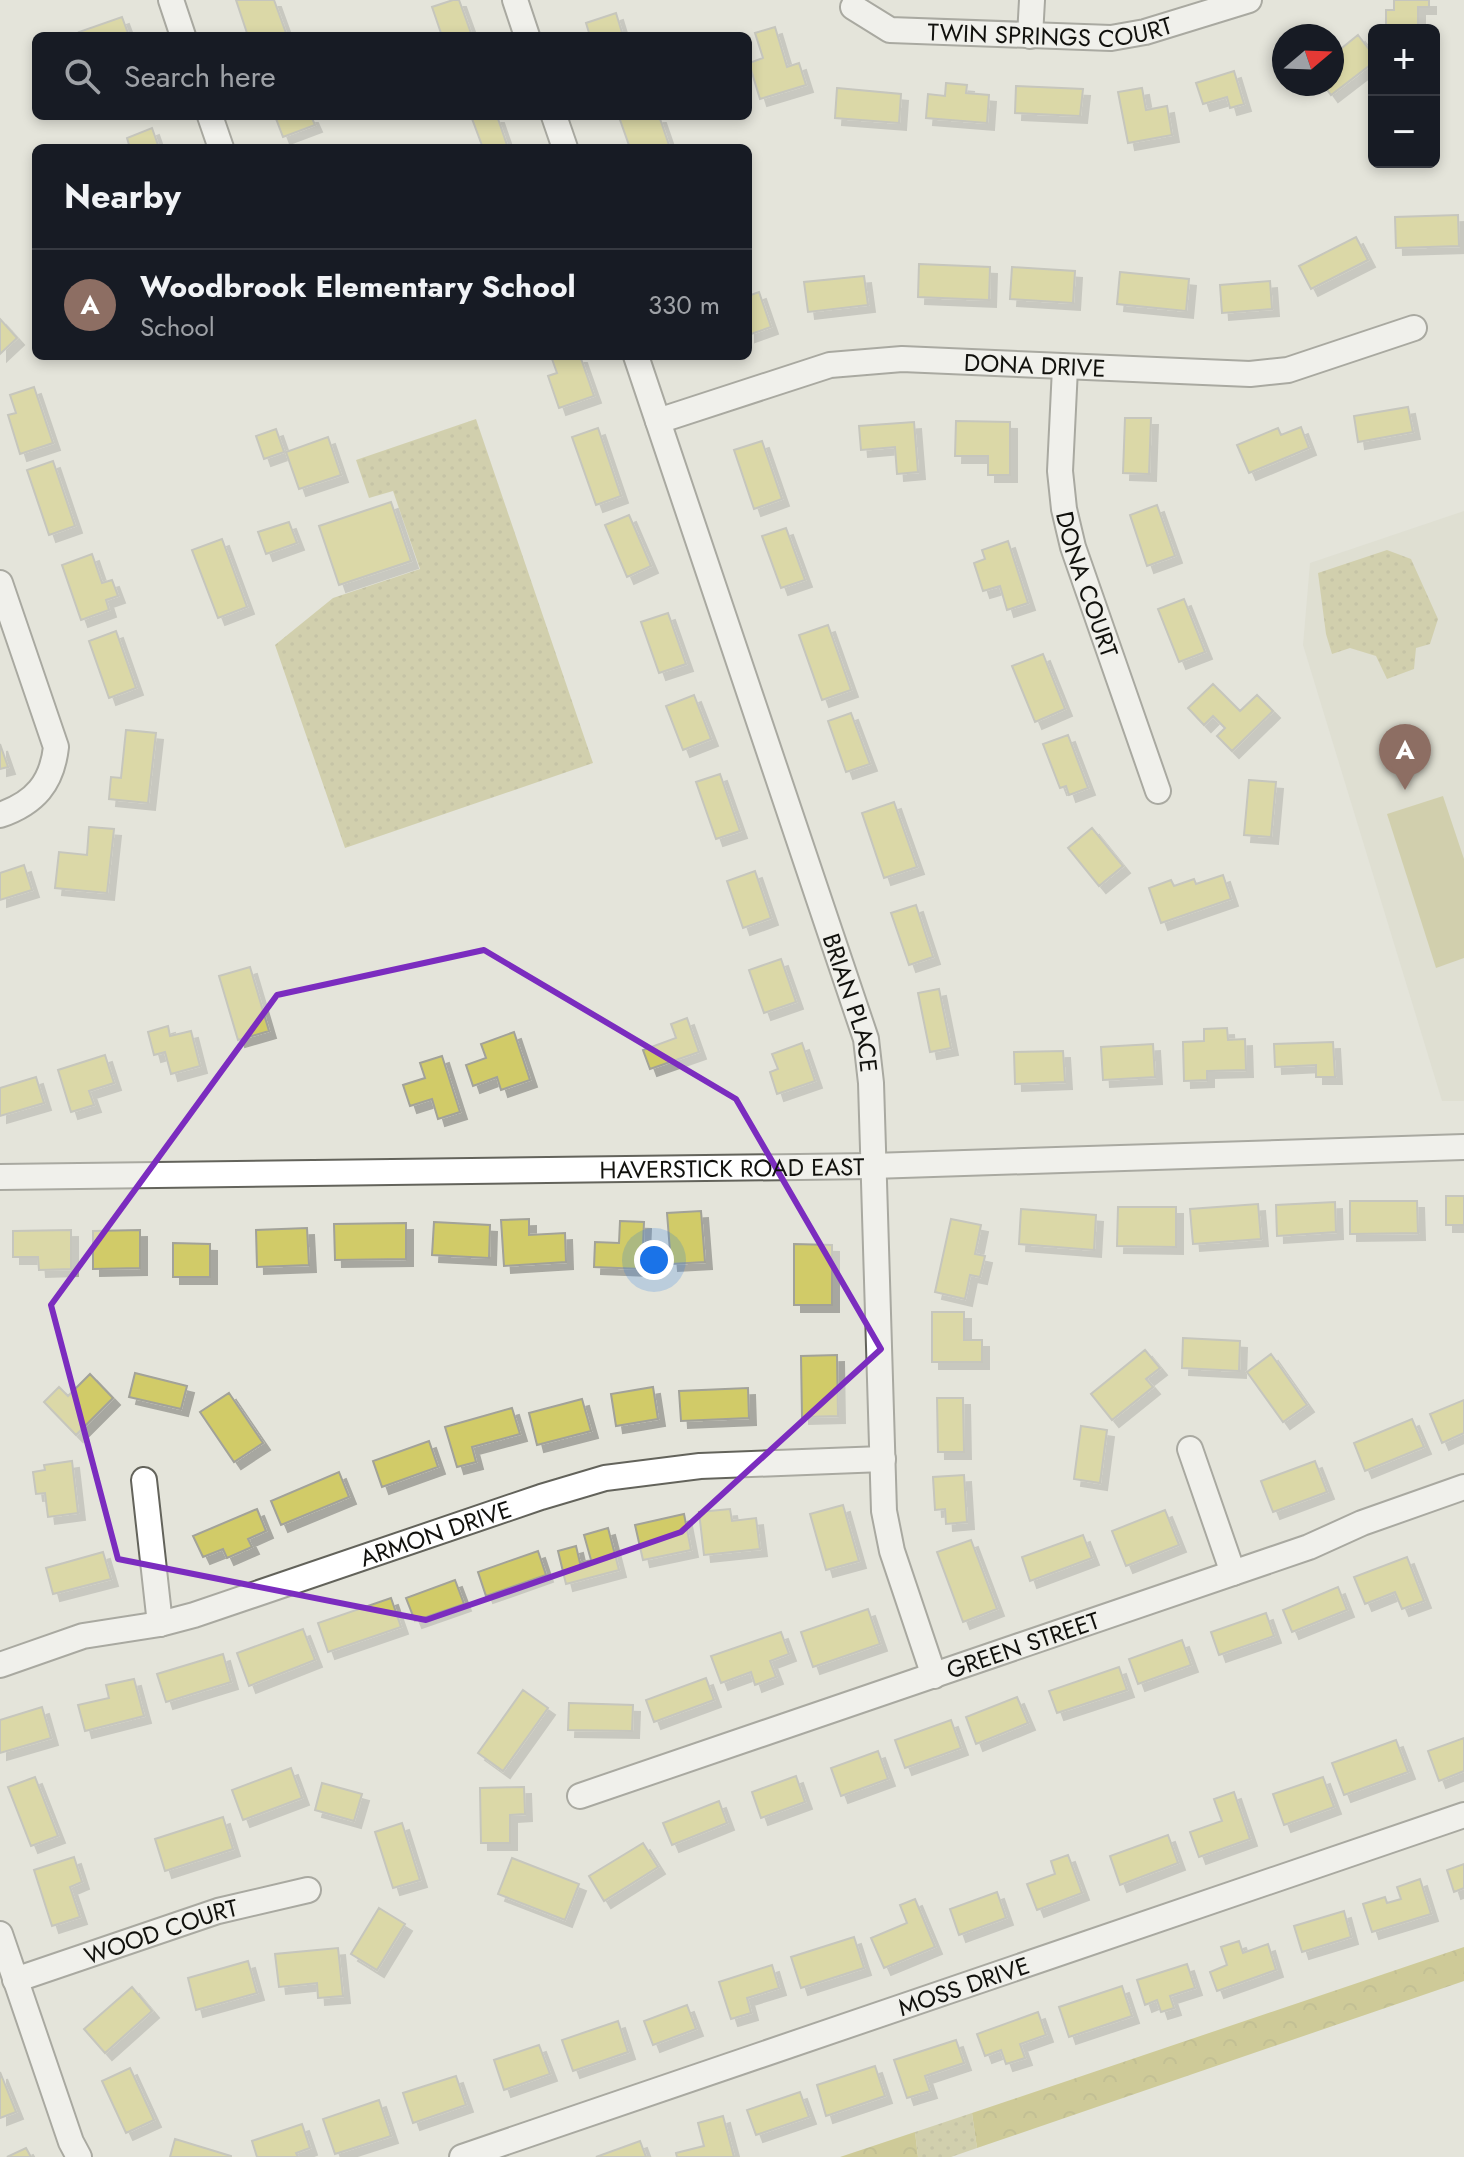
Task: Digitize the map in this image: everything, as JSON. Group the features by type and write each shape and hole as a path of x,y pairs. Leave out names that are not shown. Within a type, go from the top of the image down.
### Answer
{"street":[{"path":"171,0 182,32"},
{"path":"515,0 526,32"},
{"path":"1030,36 1032,0"},
{"name":"TWIN SPRINGS COURT","path":"853,7 890,30 1111,38 1145,32 1249,0"},
{"path":"211,120 220,144"},
{"path":"555,120 564,144"},
{"name":"DONA DRIVE","path":"658,421 840,364 902,359 1250,374 1288,370 1414,328"},
{"name":"BRIAN PLACE","path":"637,360 866,1039 871,1083 884,1511 892,1551 934,1676"},
{"name":"DONA COURT","path":"1065,368 1060,471 1067,522 1158,791"},
{"path":"0,583 56,747 54,765 44,788 31,801 0,815"},
{"name":"HAVERSTICK ROAD EAST","path":"0,1177 872,1166 1464,1147"},
{"path":"1190,1449 1233,1573"},
{"name":"ARMON DRIVE","path":"0,1665 83,1636 160,1624 605,1478 700,1466 883,1459"},
{"path":"144,1480 160,1624"},
{"name":"GREEN STREET","path":"580,1796 1309,1547 1362,1523 1464,1487"},
{"name":"MOSS DRIVE","path":"462,2157 1464,1815"},
{"name":"WOOD COURT","path":"15,1980 218,1911 308,1890"},
{"path":"0,1934 71,2142 79,2157"}],"highlighted area":[{"path":"484,950 736,1099 881,1349 681,1532 426,1620 118,1559 51,1305 277,995"}],"shaded area":[{"path":"476,419 593,763 345,848 275,645 333,598 420,569 393,491 369,498 356,460"},
{"path":"1464,511 1464,1101 1442,1101 1303,645 1310,563"},
{"path":"1387,550 1411,559 1438,619 1430,644 1416,648 1414,669 1387,679 1376,656 1350,648 1332,654 1326,634 1318,573"},
{"path":"1443,796 1464,859 1464,958 1436,968 1387,814"},
{"path":"972,2113 977,2148 951,2157 918,2157 915,2132"}],"green space":[{"path":"1464,1947 1464,1981 977,2148 972,2113"},
{"path":"915,2132 918,2157 840,2157"}],"building":[{"path":"236,0 274,0 286,32 247,32"},
{"path":"459,0 471,32 441,32 432,7"},
{"path":"1394,0 1429,0 1429,7 1418,7 1418,24 1386,24 1386,10 1394,10"},
{"path":"616,13 622,32 589,32 586,23"},
{"path":"122,17 128,32 79,32"},
{"path":"775,27 787,67 799,63 806,85 760,99 752,62 763,58 755,33"},
{"path":"1358,35 1368,48 1368,67 1344,85 1344,46"},
{"path":"1234,71 1244,104 1230,108 1227,97 1203,104 1196,83"},
{"path":"946,83 967,85 966,93 989,95 987,123 926,118 928,94 945,96"},
{"path":"1016,86 1083,89 1080,116 1015,113"},
{"path":"837,88 901,94 899,123 835,118"},
{"path":"1142,88 1146,110 1167,106 1172,135 1128,143 1118,92"},
{"path":"277,120 313,120 315,125 283,137"},
{"path":"472,120 498,120 507,144 482,144"},
{"path":"620,120 660,120 669,144 629,144"},
{"path":"152,128 158,144 129,144 127,138"},
{"path":"1458,215 1459,246 1396,248 1395,217"},
{"path":"1356,237 1368,260 1311,289 1299,266"},
{"path":"919,264 990,267 989,300 918,297"},
{"path":"1012,267 1075,271 1073,303 1010,299"},
{"path":"1120,272 1189,279 1186,311 1117,304"},
{"path":"864,276 868,305 808,312 804,282"},
{"path":"1270,281 1272,309 1222,313 1220,285"},
{"path":"759,292 771,327 752,334 752,295"},
{"path":"0,319 17,338 0,354"},
{"path":"552,360 581,360 594,396 559,408 548,376 557,373"},
{"path":"34,387 53,443 20,454 8,415 16,413 10,395"},
{"path":"1408,407 1413,432 1358,442 1354,416"},
{"path":"1125,418 1151,418 1149,474 1123,473"},
{"path":"956,421 1010,422 1010,475 988,475 988,456 955,456"},
{"path":"914,422 918,472 897,474 895,447 861,450 859,426"},
{"path":"1301,427 1309,448 1249,473 1237,445 1278,428 1281,435"},
{"path":"598,428 621,496 596,505 572,437"},
{"path":"276,429 284,452 264,459 256,436"},
{"path":"328,437 341,475 299,489 286,452"},
{"path":"762,441 782,499 754,509 734,450"},
{"path":"53,461 75,526 49,535 27,470"},
{"path":"391,502 411,561 339,585 319,526"},
{"path":"1157,505 1175,556 1147,566 1130,515"},
{"path":"629,515 651,566 627,577 605,525"},
{"path":"289,522 297,543 266,554 258,532"},
{"path":"786,528 805,580 781,588 762,536"},
{"path":"222,539 247,607 218,618 192,550"},
{"path":"1008,541 1028,603 1007,610 1000,586 983,591 974,563 985,559 982,550"},
{"path":"92,554 102,583 112,580 118,596 106,600 109,610 81,620 62,565"},
{"path":"1184,599 1205,652 1179,662 1158,609"},
{"path":"668,613 686,664 659,673 641,622"},
{"path":"828,625 851,690 822,700 799,635"},
{"path":"116,631 136,688 109,698 89,641"},
{"path":"1043,654 1065,709 1035,722 1012,666"},
{"path":"1213,684 1240,711 1257,695 1273,711 1232,751 1217,736 1225,728 1213,716 1204,725 1188,708"},
{"path":"694,695 711,739 683,750 666,706"},
{"path":"851,713 870,764 846,772 828,721"},
{"path":"126,730 156,733 148,803 109,799 111,777 121,778"},
{"path":"1068,735 1088,788 1069,795 1066,786 1060,788 1043,744"},
{"path":"0,744 8,767 0,769"},
{"path":"720,774 740,831 716,839 696,782"},
{"path":"1249,780 1276,782 1271,837 1244,835"},
{"path":"894,802 917,867 884,878 862,813"},
{"path":"89,827 114,829 107,893 55,888 59,852 87,855"},
{"path":"1092,828 1123,866 1099,886 1068,848"},
{"path":"24,865 32,890 0,900 0,873"},
{"path":"755,871 771,918 743,928 727,881"},
{"path":"1223,875 1231,899 1161,923 1149,888 1171,880 1174,886 1194,879 1196,884"},
{"path":"916,905 933,957 909,965 891,913"},
{"path":"781,959 796,1002 764,1013 749,970"},
{"path":"250,967 269,1031 238,1040 219,976"},
{"path":"939,989 951,1048 930,1052 918,993"},
{"path":"687,1018 699,1052 650,1069 643,1050 676,1038 671,1024"},
{"path":"168,1026 170,1036 191,1031 200,1066 171,1074 165,1052 154,1055 148,1032"},
{"path":"1227,1028 1228,1040 1245,1039 1246,1070 1207,1071 1207,1080 1184,1081 1183,1042 1204,1041 1204,1029"},
{"path":"514,1032 530,1080 501,1090 497,1077 473,1086 466,1065 486,1058 481,1044"},
{"path":"1333,1042 1335,1077 1316,1077 1316,1065 1275,1067 1274,1044"},
{"path":"802,1043 815,1081 777,1094 770,1072 778,1069 772,1054"},
{"path":"1153,1044 1155,1077 1103,1080 1101,1047"},
{"path":"1063,1051 1065,1082 1015,1084 1014,1052"},
{"path":"105,1055 114,1083 89,1091 94,1105 71,1112 58,1070"},
{"path":"442,1056 460,1112 438,1119 432,1099 410,1106 403,1085 425,1078 420,1063"},
{"path":"36,1077 44,1103 0,1116 0,1088"},
{"path":"1446,1196 1464,1196 1464,1225 1446,1225"},
{"path":"1350,1201 1417,1201 1418,1233 1350,1234"},
{"path":"1335,1202 1336,1232 1277,1236 1276,1205"},
{"path":"1258,1204 1261,1239 1193,1244 1190,1209"},
{"path":"1118,1207 1176,1207 1176,1247 1117,1246"},
{"path":"1021,1209 1096,1215 1094,1250 1019,1244"},
{"path":"701,1211 705,1262 671,1264 667,1213"},
{"path":"529,1219 529,1235 565,1233 566,1262 504,1266 501,1220"},
{"path":"951,1219 981,1225 975,1254 985,1256 980,1277 970,1275 965,1299 935,1292"},
{"path":"620,1221 644,1222 642,1269 594,1267 595,1242 619,1243"},
{"path":"434,1222 490,1225 489,1258 432,1255"},
{"path":"406,1223 406,1259 335,1260 334,1224"},
{"path":"307,1228 309,1265 257,1267 256,1230"},
{"path":"71,1230 71,1269 39,1270 38,1257 13,1257 13,1231"},
{"path":"140,1230 140,1268 93,1269 93,1231"},
{"path":"173,1243 210,1244 210,1277 173,1277"},
{"path":"794,1244 832,1245 832,1305 794,1305"},
{"path":"932,1312 964,1312 964,1340 982,1340 982,1362 932,1362"},
{"path":"1183,1338 1240,1341 1239,1371 1182,1368"},
{"path":"1145,1350 1160,1368 1146,1379 1153,1387 1112,1420 1091,1394"},
{"path":"1271,1354 1307,1405 1283,1422 1247,1372"},
{"path":"837,1355 838,1416 802,1417 801,1356"},
{"path":"135,1373 187,1386 181,1409 129,1397"},
{"path":"90,1374 113,1398 76,1435 44,1402 59,1387 68,1396"},
{"path":"653,1387 658,1419 616,1426 611,1394"},
{"path":"748,1388 749,1418 681,1421 679,1391"},
{"path":"229,1393 263,1443 234,1462 200,1412"},
{"path":"937,1398 963,1398 964,1452 938,1452"},
{"path":"582,1399 591,1431 537,1445 529,1413"},
{"path":"1464,1400 1464,1433 1442,1443 1430,1414"},
{"path":"512,1408 520,1434 472,1447 476,1462 457,1467 445,1427"},
{"path":"1412,1419 1424,1447 1365,1471 1354,1443"},
{"path":"1081,1426 1107,1430 1100,1483 1074,1479"},
{"path":"429,1441 438,1467 382,1487 373,1461"},
{"path":"72,1461 78,1513 48,1517 45,1493 36,1494 33,1472 45,1470 44,1465"},
{"path":"1315,1461 1327,1492 1273,1512 1261,1481"},
{"path":"339,1472 349,1497 281,1525 271,1501"},
{"path":"964,1475 967,1522 946,1524 945,1509 935,1510 933,1477"},
{"path":"843,1505 859,1561 826,1570 810,1514"},
{"path":"257,1509 266,1531 248,1539 252,1547 227,1558 223,1549 203,1557 193,1536"},
{"path":"730,1509 732,1521 756,1518 760,1549 704,1555 699,1512"},
{"path":"1165,1510 1179,1545 1126,1566 1112,1531"},
{"path":"684,1514 691,1550 643,1560 635,1525"},
{"path":"608,1528 619,1570 566,1584 558,1551 576,1546 580,1563 591,1560 584,1535"},
{"path":"1083,1535 1092,1558 1030,1581 1022,1557"},
{"path":"971,1540 997,1609 963,1622 937,1552"},
{"path":"538,1551 546,1575 486,1596 478,1572"},
{"path":"103,1552 111,1579 53,1594 46,1568"},
{"path":"1407,1557 1424,1601 1402,1609 1395,1592 1365,1604 1354,1577"},
{"path":"455,1580 464,1604 415,1621 406,1598"},
{"path":"1338,1587 1347,1610 1292,1632 1283,1610"},
{"path":"391,1598 401,1627 328,1652 318,1623"},
{"path":"868,1609 880,1644 813,1667 801,1632"},
{"path":"1266,1613 1274,1636 1219,1655 1211,1632"},
{"path":"303,1629 315,1660 249,1686 237,1653"},
{"path":"781,1632 789,1654 770,1661 776,1677 755,1685 751,1672 721,1683 711,1656"},
{"path":"1182,1640 1191,1665 1138,1684 1129,1659"},
{"path":"223,1654 231,1682 166,1702 157,1674"},
{"path":"1119,1667 1127,1690 1057,1713 1049,1691"},
{"path":"706,1678 714,1700 654,1722 646,1700"},
{"path":"134,1679 144,1716 85,1731 78,1705 109,1698 106,1685"},
{"path":"523,1690 548,1708 503,1771 478,1753"},
{"path":"1017,1697 1028,1723 976,1744 966,1717"},
{"path":"569,1703 633,1705 632,1731 568,1730"},
{"path":"42,1707 51,1738 0,1753 0,1720"},
{"path":"951,1720 961,1748 905,1768 895,1740"},
{"path":"1464,1738 1464,1771 1439,1781 1428,1751"},
{"path":"1396,1740 1408,1772 1344,1795 1332,1763"},
{"path":"878,1751 888,1779 841,1796 831,1768"},
{"path":"291,1768 302,1798 243,1820 232,1790"},
{"path":"796,1776 805,1802 761,1818 752,1792"},
{"path":"35,1777 58,1836 31,1846 8,1787"},
{"path":"1323,1777 1334,1807 1284,1825 1273,1794"},
{"path":"322,1783 362,1794 354,1821 315,1810"},
{"path":"524,1787 525,1814 510,1815 510,1843 481,1843 480,1788"},
{"path":"1234,1792 1250,1839 1199,1857 1190,1832 1222,1821 1214,1799"},
{"path":"719,1801 727,1823 672,1845 663,1823"},
{"path":"223,1817 233,1849 165,1871 155,1839"},
{"path":"402,1823 420,1880 393,1888 375,1832"},
{"path":"1168,1835 1178,1863 1120,1885 1110,1856"},
{"path":"643,1843 658,1867 604,1901 589,1876"},
{"path":"1068,1855 1082,1893 1037,1910 1027,1884 1055,1874 1051,1861"},
{"path":"74,1857 82,1882 70,1887 80,1917 52,1926 34,1870"},
{"path":"512,1858 579,1884 565,1920 498,1894"},
{"path":"1464,1864 1464,1888 1454,1892 1447,1870"},
{"path":"1420,1879 1431,1914 1372,1932 1363,1904 1385,1897 1387,1903 1401,1899 1397,1887"},
{"path":"997,1892 1006,1918 959,1935 950,1909"},
{"path":"915,1899 935,1947 884,1968 871,1938 907,1923 900,1905"},
{"path":"379,1908 405,1924 377,1970 351,1954"},
{"path":"1344,1911 1351,1937 1302,1952 1294,1926"},
{"path":"854,1937 864,1968 801,1988 791,1957"},
{"path":"1239,1941 1243,1953 1268,1944 1276,1970 1217,1991 1210,1972 1227,1965 1221,1947"},
{"path":"338,1948 343,1996 318,1998 317,1983 279,1987 275,1954"},
{"path":"248,1961 257,1993 196,2010 188,1978"},
{"path":"1187,1964 1195,1988 1170,1996 1174,2008 1161,2012 1157,2000 1145,2005 1137,1980"},
{"path":"772,1965 779,1988 747,1998 751,2013 731,2019 719,1982"},
{"path":"1122,1986 1132,2016 1069,2037 1059,2007"},
{"path":"132,1987 152,2011 105,2053 84,2029"},
{"path":"687,2005 696,2029 653,2045 644,2021"},
{"path":"1038,2012 1046,2035 1020,2044 1025,2058 1006,2064 1001,2050 985,2056 977,2034"},
{"path":"618,2021 628,2052 573,2071 562,2040"},
{"path":"956,2040 964,2063 925,2076 930,2091 907,2098 894,2060"},
{"path":"539,2045 550,2074 504,2090 494,2060"},
{"path":"875,2066 885,2096 826,2116 817,2085"},
{"path":"130,2068 154,2120 126,2133 102,2081"},
{"path":"0,2072 16,2112 0,2118"},
{"path":"456,2076 466,2105 413,2123 403,2093"},
{"path":"800,2092 809,2117 756,2135 747,2110"},
{"path":"379,2100 391,2136 335,2154 323,2119"},
{"path":"723,2116 734,2157 677,2157 676,2153 704,2146 698,2123"},
{"path":"302,2124 310,2148 296,2153 298,2157 257,2157 252,2141"},
{"path":"175,2139 231,2156 231,2157 170,2157"},
{"path":"640,2141 646,2157 596,2157"},
{"path":"26,2148 31,2157 7,2157"}],"place":[{"name":"Woodbrook Elementary School","path":"1405,790"}]}
